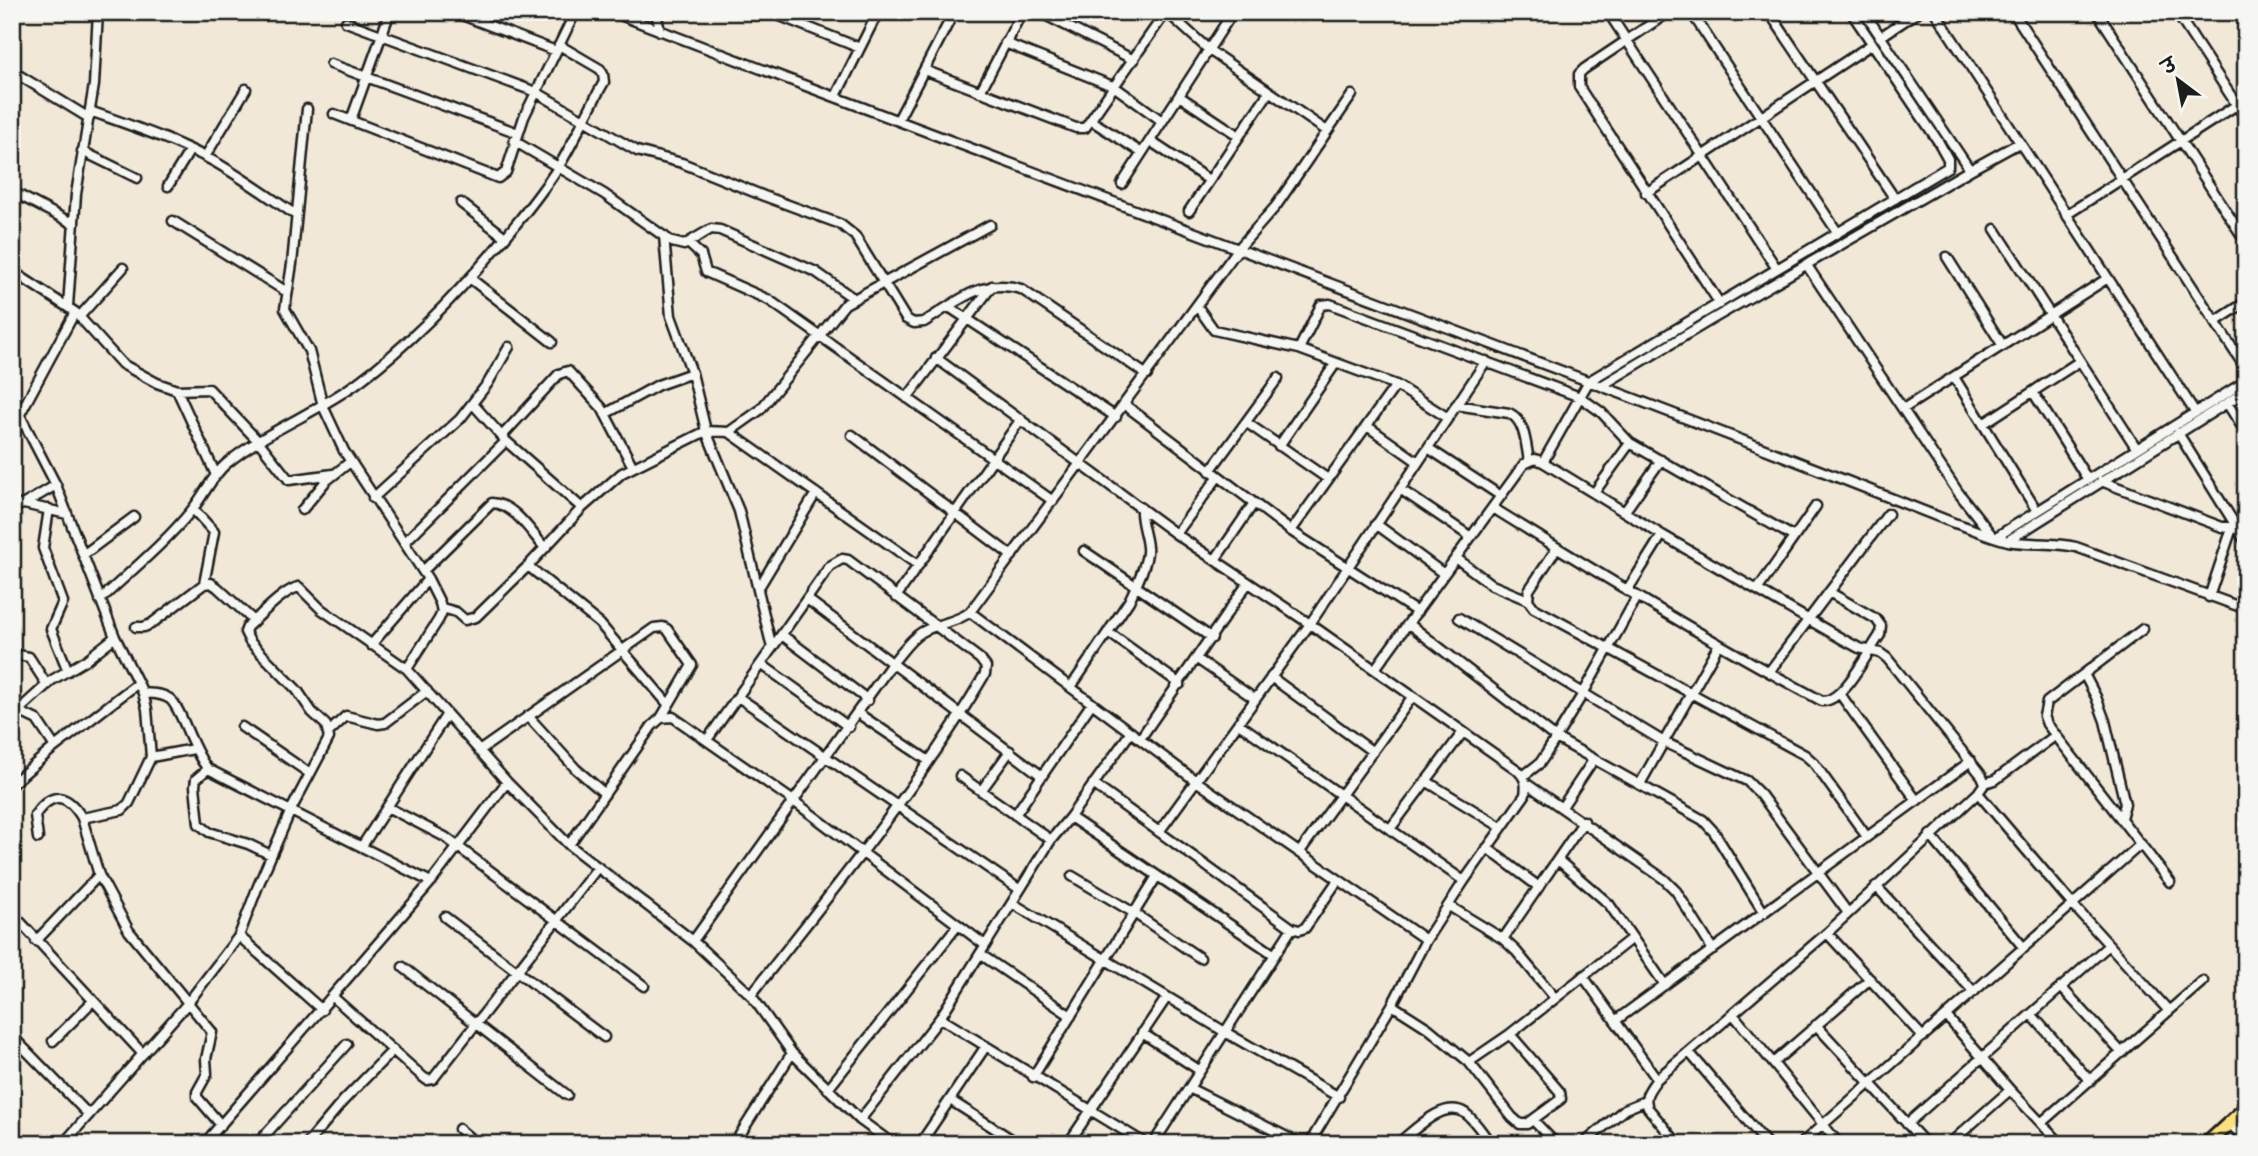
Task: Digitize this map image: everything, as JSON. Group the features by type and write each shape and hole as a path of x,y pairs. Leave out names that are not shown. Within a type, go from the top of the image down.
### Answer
{"main road":[{"path":"2207,1144 2246,1108"}],"street":[{"path":"74,311 74,224 97,53 98,12"},
{"path":"351,120 390,12"},
{"path":"100,600 194,509 216,475 229,462 323,406 370,372 424,326 471,279 559,166 604,82 600,69 558,48 454,12"},
{"path":"612,12 1056,182 1239,248 1954,523 2008,541 2029,544 2048,542 2076,547 2246,610"},
{"path":"656,12 660,31"},
{"path":"770,12 860,48"},
{"path":"836,96 878,12"},
{"path":"898,120 954,12"},
{"path":"980,92 1022,12"},
{"path":"1039,12 1134,60"},
{"path":"924,70 1076,128 1085,128 1167,12 1209,50 1327,131"},
{"path":"1608,12 1777,269"},
{"path":"1669,12 1584,69 1579,74 1578,87 1720,304"},
{"path":"1690,12 1838,233"},
{"path":"1769,12 1895,199"},
{"path":"1543,462 1589,382 1943,171 1949,162 1938,141 1851,12"},
{"path":"1864,12 1970,170"},
{"path":"1880,37 1918,12"},
{"path":"1935,12 2195,412"},
{"path":"2013,12 2246,369"},
{"path":"2096,12 2246,242"},
{"path":"2176,12 2246,119"},
{"path":"1122,184 1231,15"},
{"path":"334,114 493,177 502,176 506,172 516,137 536,92 572,19"},
{"path":"346,22 536,92 646,155 682,163 841,224 855,236 906,319 914,323 924,322 979,288 992,286 1021,289 1147,375"},
{"path":"1005,43 1115,87 1162,121"},
{"path":"1646,193 1872,44"},
{"path":"331,64 516,137 678,244 688,243 711,229 720,230 816,272 853,298"},
{"path":"12,71 89,115 154,133 190,149 296,215"},
{"path":"205,157 246,89"},
{"path":"1189,211 1269,92"},
{"path":"693,941 849,727 893,662 921,632 962,618 971,612 1239,248 1276,206 1352,95"},
{"path":"1179,96 1239,136"},
{"path":"2066,215 2246,99"},
{"path":"307,109 292,264 285,303 286,316 309,351 323,406 350,462 425,575 442,608 439,618 407,669"},
{"path":"1092,121 1142,153"},
{"path":"1150,141 1209,180"},
{"path":"1601,386 1806,264 2019,143"},
{"path":"168,187 190,149"},
{"path":"82,151 137,177"},
{"path":"15,194 74,224"},
{"path":"461,203 505,237"},
{"path":"173,221 287,292"},
{"path":"729,432 760,410 853,298 990,225"},
{"path":"1995,229 2137,449"},
{"path":"664,236 671,316 692,373 706,431 739,511 772,648"},
{"path":"688,243 701,255 706,272 762,295 1053,501"},
{"path":"1947,257 2003,346"},
{"path":"1806,264 1968,508 1993,535"},
{"path":"20,414 74,311 123,268"},
{"path":"12,271 74,311 122,364 156,383 177,390 209,390 259,442 289,480 333,474"},
{"path":"1903,410 2108,278"},
{"path":"471,279 552,342"},
{"path":"907,398 992,286"},
{"path":"2215,322 2246,302"},
{"path":"1299,349 1315,312 1321,305 1330,304 1486,361 1580,397 1601,412 1630,443 1794,537"},
{"path":"1197,306 1214,330 1299,349 1396,385 1448,418"},
{"path":"949,307 1116,417"},
{"path":"373,498 473,404 509,347"},
{"path":"936,358 1176,534 1376,669 1664,879 1676,891 1713,950"},
{"path":"1983,425 2080,360"},
{"path":"1159,832 1310,624 1486,361"},
{"path":"1279,446 1335,363"},
{"path":"404,543 565,370 605,414 633,467"},
{"path":"605,414 658,385 692,373"},
{"path":"1954,377 2037,511"},
{"path":"1176,534 1278,378"},
{"path":"1993,535 2088,480 2246,381"},
{"path":"1291,531 1396,385"},
{"path":"177,390 216,475"},
{"path":"2033,391 2088,480"},
{"path":"2008,541 2246,391"},
{"path":"12,400 56,485 115,637 143,693 151,757 129,803 122,810 82,818"},
{"path":"2227,402 2246,433"},
{"path":"473,404 504,438 582,508"},
{"path":"1125,405 1291,531 1346,569 1417,612"},
{"path":"1456,405 1516,416 1529,460"},
{"path":"896,597 1021,419"},
{"path":"1247,423 1328,479"},
{"path":"1367,426 1418,462"},
{"path":"442,608 456,612 465,620 470,621 476,617 582,508 633,467 706,431 729,432 918,565"},
{"path":"2178,433 2234,527 2246,542"},
{"path":"852,435 1012,556"},
{"path":"1594,494 1630,443"},
{"path":"1428,448 1501,496"},
{"path":"1529,460 1543,462 1662,535 1859,648 1870,649 1887,657 1971,761 1985,783"},
{"path":"1376,669 1529,460"},
{"path":"1625,511 1661,460"},
{"path":"302,510 333,474 350,462"},
{"path":"2101,481 2213,524 2234,527"},
{"path":"12,507 24,504 56,485"},
{"path":"1400,489 1471,537"},
{"path":"758,589 816,493"},
{"path":"372,645 425,575 492,503 500,503 509,508 545,548"},
{"path":"1215,560 1254,503"},
{"path":"24,504 66,514"},
{"path":"1758,589 1816,506"},
{"path":"1071,687 1135,587 1148,548 1141,508"},
{"path":"1493,508 1637,597 1822,701 1830,701 1840,694 1880,635 1881,626 1876,619 1829,592"},
{"path":"48,509 43,548 63,602 51,629 68,671"},
{"path":"194,509 214,532 204,584"},
{"path":"1769,673 1888,514"},
{"path":"83,555 134,517"},
{"path":"1376,524 1444,574"},
{"path":"2209,597 2234,527"},
{"path":"1627,591 1662,535"},
{"path":"1528,600 1529,590 1557,548"},
{"path":"1084,551 1212,638"},
{"path":"1456,558 1492,585 1528,600 1534,608 1805,755 1814,763 1867,837"},
{"path":"707,740 831,566 842,559 848,560 980,659 986,667 985,674 961,715 929,761 863,852 751,995"},
{"path":"528,566 600,624 668,704"},
{"path":"136,627 151,624 204,584 211,583 254,621"},
{"path":"1140,739 1248,583"},
{"path":"329,732 291,682 247,638 247,627 293,588 299,587 321,609 407,669 507,782 569,845 693,941 751,995 792,1053 860,1120 893,1144"},
{"path":"1310,1144 1392,1005 1426,940 1525,794 1525,780 1556,738 1637,597"},
{"path":"807,599 1042,776"},
{"path":"971,612 1196,781 1426,940"},
{"path":"1459,618 1664,742 1747,781 1761,795 1848,913"},
{"path":"1409,624 1556,738 1703,820 1714,832 1764,913"},
{"path":"479,751 654,628 667,629 692,664 690,671 661,718 652,726 569,845"},
{"path":"2143,629 2048,702 2044,716 2170,882"},
{"path":"1108,632 1180,684"},
{"path":"782,635 868,700"},
{"path":"55,747 37,720 15,710 115,637"},
{"path":"1640,784 1719,644"},
{"path":"12,654 29,657 47,685"},
{"path":"1197,659 1255,699"},
{"path":"761,664 849,727"},
{"path":"2084,674 2105,721 2124,804 2121,818"},
{"path":"1271,677 1373,752"},
{"path":"12,784 138,683"},
{"path":"64,1144 187,1004 239,936 271,855 309,773 325,749 329,732 346,716 378,724 386,723 427,691"},
{"path":"143,693 162,695 175,705 194,749 208,769 431,882"},
{"path":"1840,694 1917,801"},
{"path":"738,696 826,759 1019,889"},
{"path":"1299,853 1413,696"},
{"path":"1015,815 1092,703"},
{"path":"859,713 929,761"},
{"path":"362,846 447,714"},
{"path":"528,716 576,769 605,794"},
{"path":"661,718 673,717 707,740 863,852 985,945"},
{"path":"1238,723 1464,881"},
{"path":"242,727 309,773"},
{"path":"1390,829 1463,732"},
{"path":"860,1120 940,1018 1051,840 1131,733"},
{"path":"1678,1144 1645,1101 1657,1079 1826,933 1978,793 1985,783 1996,780 2056,735"},
{"path":"151,757 194,749"},
{"path":"981,791 1010,751"},
{"path":"1562,807 1594,759"},
{"path":"1615,1021 1971,761"},
{"path":"208,769 196,779 199,824 209,832 248,844 271,855"},
{"path":"960,776 1051,840"},
{"path":"1426,781 1501,827"},
{"path":"206,1143 431,882 507,782"},
{"path":"1093,784 1292,928 1305,928 1338,880"},
{"path":"1978,793 2169,1012"},
{"path":"38,838 35,815 52,799 66,799 82,818 99,875 137,944 212,1032 205,1059 207,1074 197,1097 221,1125"},
{"path":"387,807 434,830 458,846 644,986"},
{"path":"1070,817 1275,955"},
{"path":"1503,939 1584,821"},
{"path":"1930,835 2024,948"},
{"path":"1801,1144 2141,844"},
{"path":"1487,848 1539,887"},
{"path":"1558,860 1609,904 1665,985"},
{"path":"333,997 423,1077 427,1080 433,1079 598,867"},
{"path":"36,941 99,875"},
{"path":"1072,876 1134,912 1200,958"},
{"path":"1033,1077 1157,876"},
{"path":"1876,886 1974,992"},
{"path":"1012,903 1225,1032 1339,1097"},
{"path":"1450,906 1503,939 1555,998"},
{"path":"12,913 143,1054"},
{"path":"446,917 604,1037"},
{"path":"828,1088 958,925"},
{"path":"1153,1144 1292,928"},
{"path":"1826,933 1923,1037"},
{"path":"239,936 322,1010"},
{"path":"1468,1062 1510,1034 1632,938"},
{"path":"1907,1124 2109,945"},
{"path":"980,954 1071,1016"},
{"path":"402,967 567,1095"},
{"path":"1583,976 1657,1079"},
{"path":"1773,1063 1870,979"},
{"path":"2041,1123 2203,981"},
{"path":"2062,987 2122,1053"},
{"path":"1068,1144 1167,997"},
{"path":"53,1041 93,1001"},
{"path":"1392,1005 1428,1028 1468,1062 1512,1117 1520,1124 1527,1124 1561,1099 1560,1092 1510,1034"},
{"path":"1734,1014 1839,1144"},
{"path":"2031,1014 2090,1081"},
{"path":"1947,1017 2060,1144"},
{"path":"940,1018 1146,1144"},
{"path":"1816,1025 1926,1144"},
{"path":"1142,1033 1199,1070"},
{"path":"12,1036 89,1115"},
{"path":"257,1144 347,1044"},
{"path":"920,1144 986,1046"},
{"path":"307,1144 344,1100 393,1050"},
{"path":"1689,1052 1767,1144"},
{"path":"734,1144 792,1053"},
{"path":"1189,1088 1301,1144"},
{"path":"1949,1144 2010,1090"},
{"path":"950,1100 1019,1144"},
{"path":"1587,1142 1625,1109 1645,1101"},
{"path":"1397,1144 1439,1113 1451,1109 1468,1115 1491,1144"},
{"path":"1533,1120 1556,1144"},
{"path":"2230,1123 2246,1140"},
{"path":"459,1129 477,1144"},
{"path":"12,1132 24,1144"}]}
